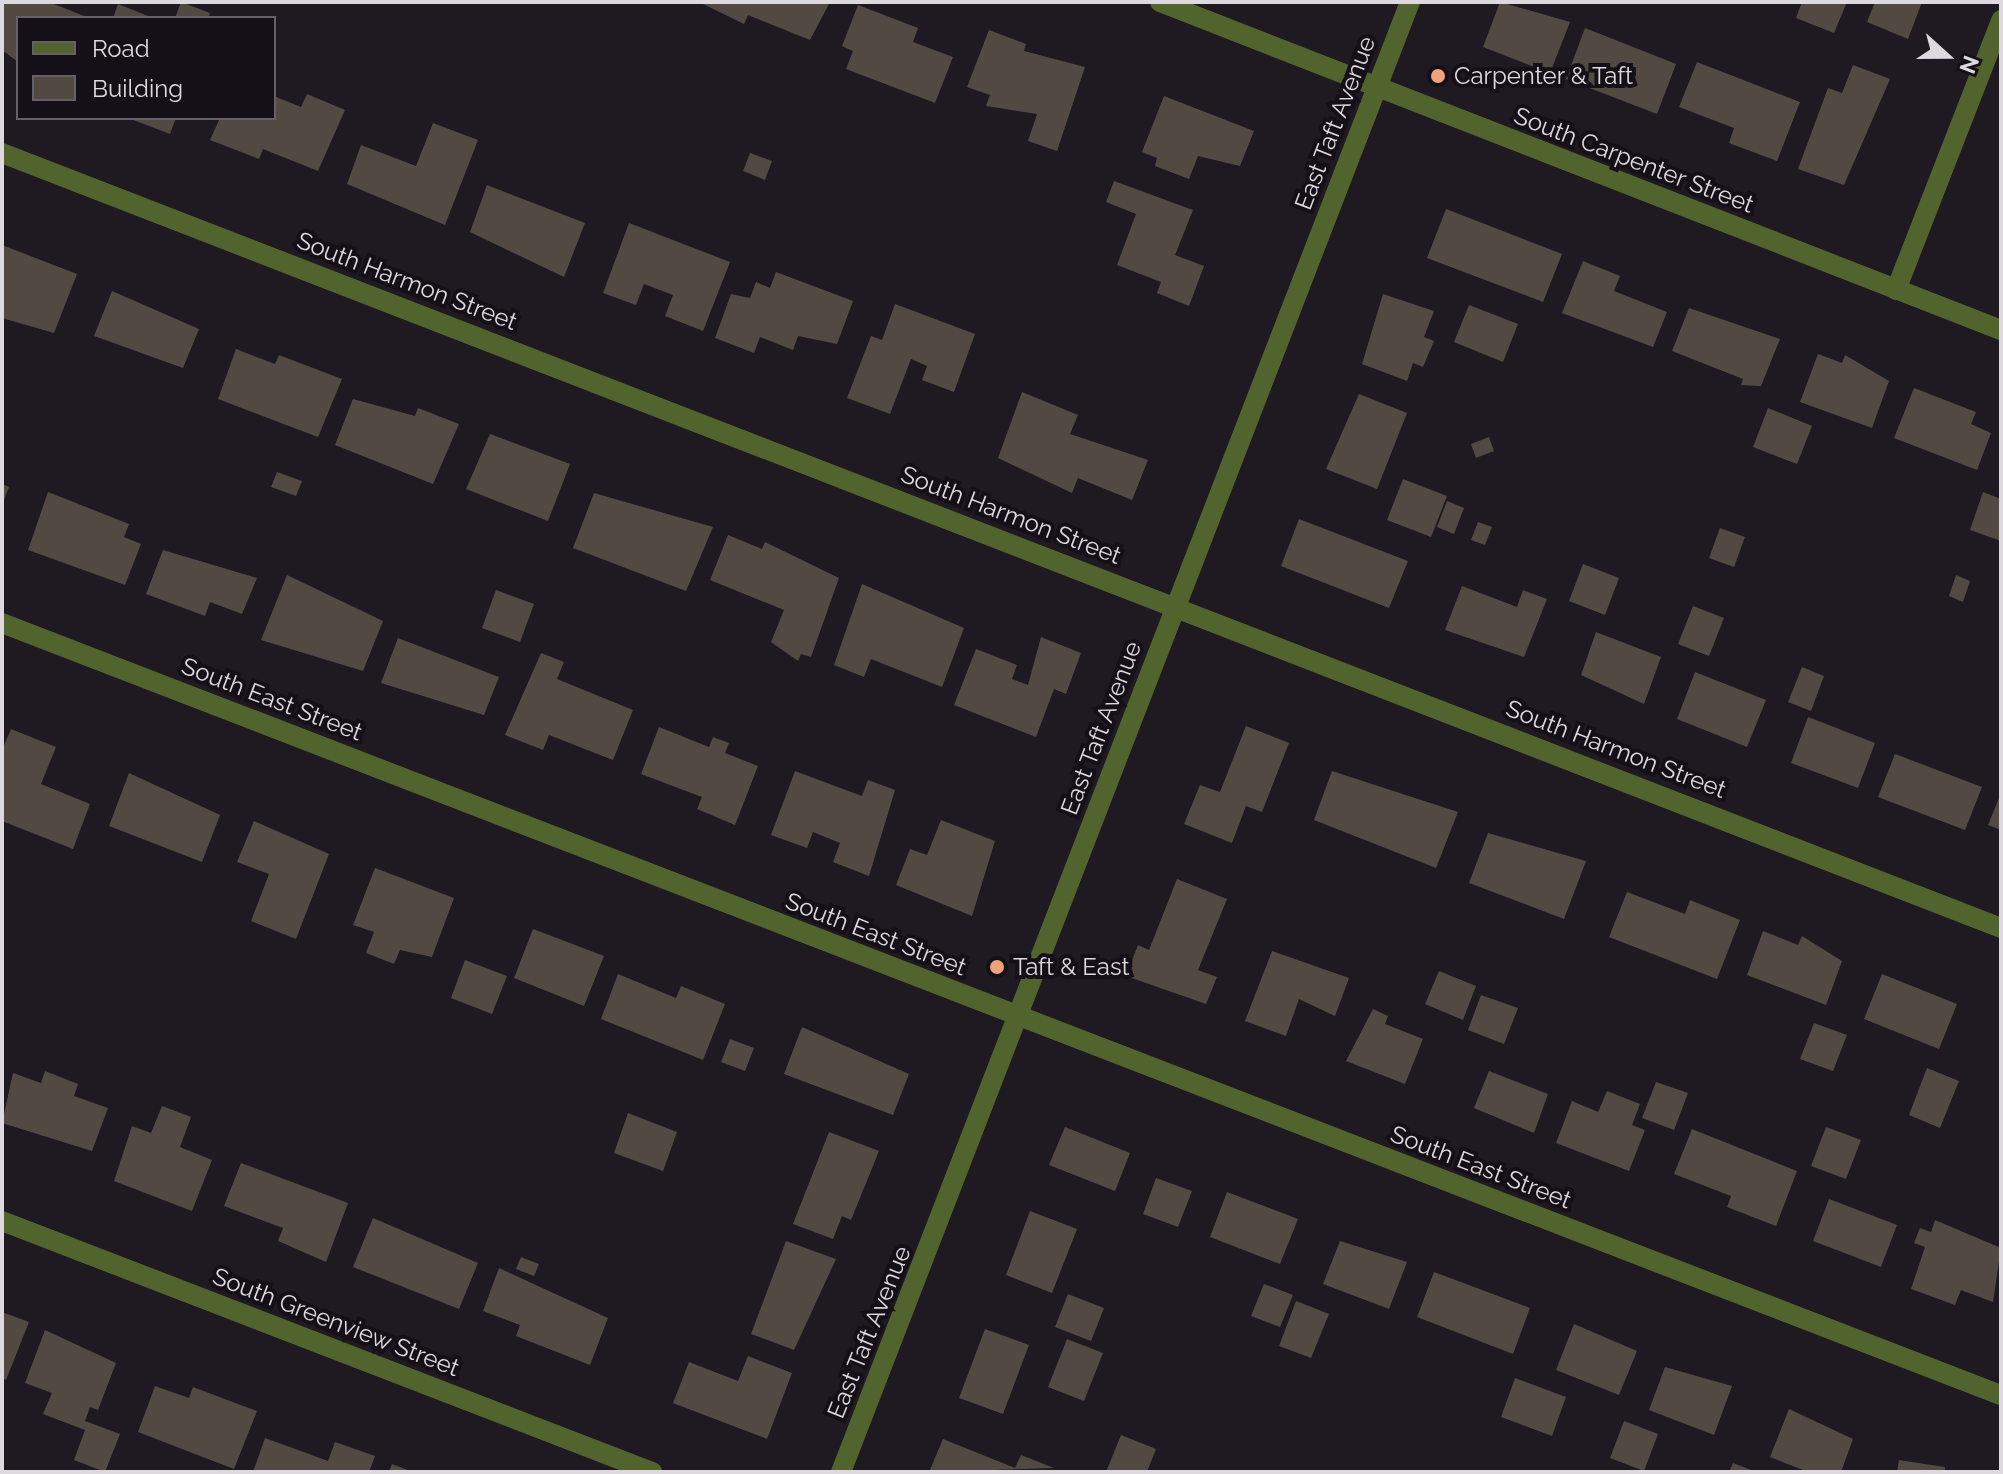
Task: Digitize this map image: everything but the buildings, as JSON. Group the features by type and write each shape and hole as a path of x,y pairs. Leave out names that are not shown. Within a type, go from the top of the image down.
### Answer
{"street":[{"name":"South Carpenter Street","path":"1160,2 2001,330"},
{"name":"East Taft Avenue","path":"841,1472 1410,2"},
{"path":"1896,290 2001,20"},
{"name":"South Harmon Street","path":"2,153 2001,928"},
{"name":"South East Street","path":"2,623 2001,1395"},
{"name":"South Greenview Street","path":"2,1221 652,1472"}],"place":[{"name":"Carpenter & Taft","path":"1438,76"},
{"name":"Taft & East","path":"997,967"}]}
